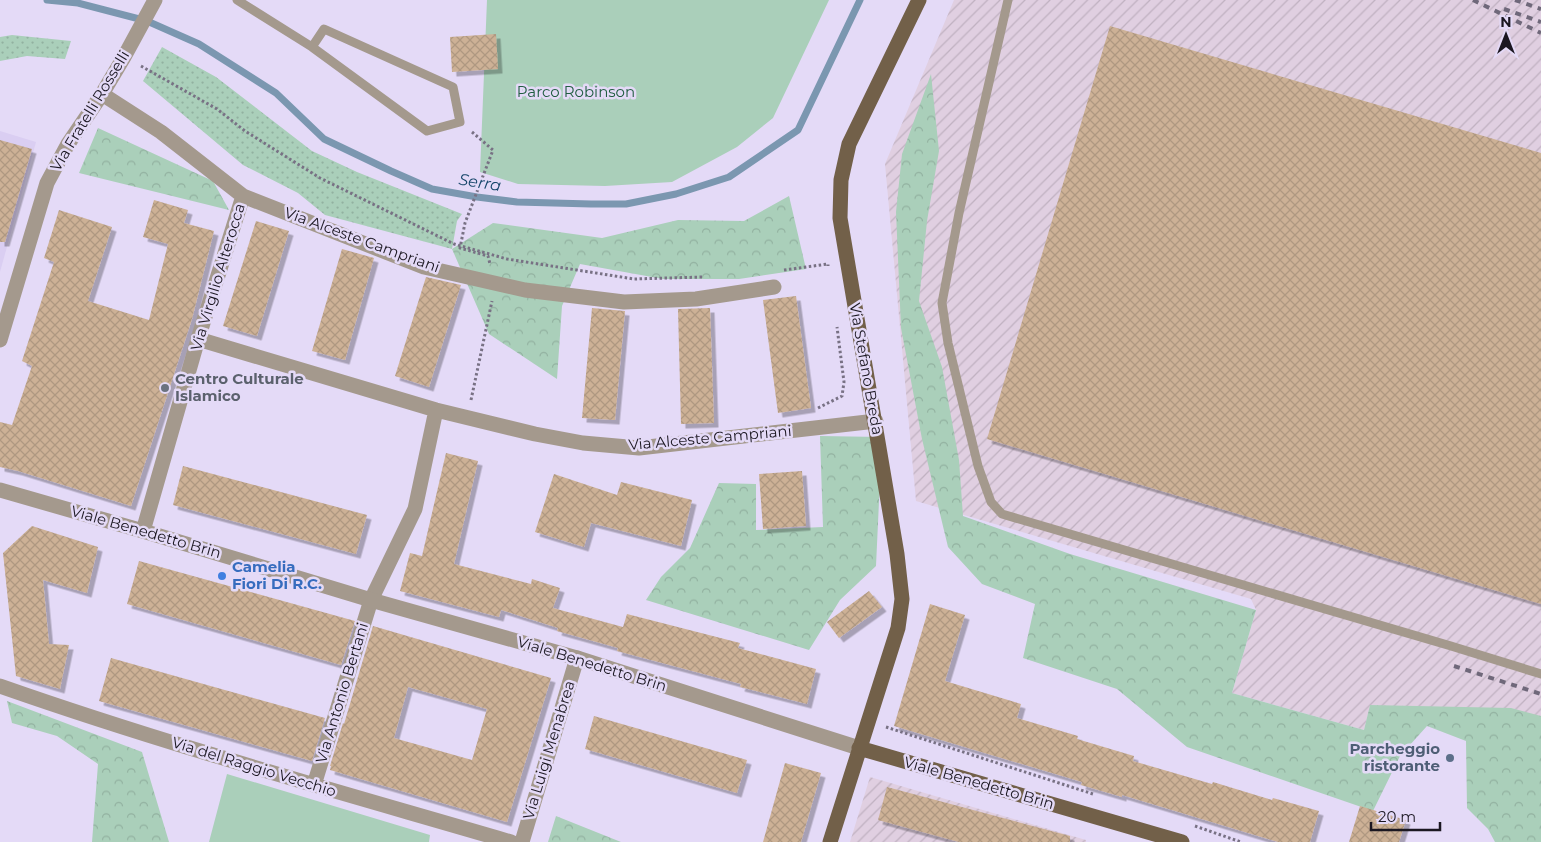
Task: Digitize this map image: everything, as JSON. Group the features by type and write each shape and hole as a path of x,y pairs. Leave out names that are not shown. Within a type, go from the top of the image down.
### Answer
{"main road":[{"name":"Via Stefano Breda","path":"830,842 898,628 902,599 900,571 876,421 840,218 841,180 848,144 919,0"},
{"name":"Viale Benedetto Brin","path":"859,748 1182,842"}],"street":[{"name":"Via Fratelli Rosselli","path":"0,340 47,183 68,144 102,94 124,57 154,2"},
{"name":"Via Alceste Campriani","path":"102,94 162,132 243,196 424,267 525,290 624,302 696,299 774,288"},
{"name":"Via Virgilio Alterocca","path":"143,531 198,339 243,196"},
{"name":"Via Alceste Campriani","path":"198,339 436,410 535,434 573,441 639,448 876,421"},
{"name":"Via Antonio Bertani","path":"314,785 370,600 415,509 436,410"},
{"name":"Viale Benedetto Brin","path":"0,490 370,600 577,658 859,748"},
{"name":"Via Luigi Menabrea","path":"522,842 577,658"},
{"name":"Via del Raggio Vecchio","path":"0,686 76,713 511,842"}],"lane":[{"path":"237,0 312,47 427,131 460,122 453,87 324,29 312,47"},
{"path":"1008,0 959,213 942,303 948,343 978,466 991,502 1002,514 1541,674"}],"path":[{"path":"460,122 493,150 465,223 460,248 488,256 496,283 467,418"}],"shaded area":[{"path":"954,0 1541,0 1541,717 1370,706 1364,730 1232,693 1256,610 1251,599 916,501 885,164"},
{"path":"0,131 36,142 0,272"},
{"path":"870,777 1086,840 1086,842 850,842"}],"green space":[{"name":"Parco Robinson","path":"487,0 829,0 773,118 737,147 672,182 605,186 518,184 480,172"},
{"path":"12,35 71,41 65,59 27,56 0,61 0,37"},
{"path":"162,47 216,77 312,151 357,172 462,214 457,221 452,249 325,215 298,193 243,165 143,81"},
{"path":"931,74 939,151 927,221 919,301 942,367 959,460 963,516 1070,554 1256,610 1232,693 1364,730 1370,705 1511,708 1541,716 1541,842 1495,842 1488,829 1467,808 1466,741 1427,726 1400,756 1373,811 1187,747 1117,689 1023,658 1035,604 982,584 948,547 922,439 901,328 896,212 902,154"},
{"path":"98,128 213,181 229,210 79,173"},
{"path":"789,196 806,269 739,279 663,279 580,264 562,306 557,379 489,334 452,249 493,223 602,238 678,220 744,221"},
{"path":"820,436 882,437 876,566 840,600 809,650 646,600 661,577 690,548 719,483 756,484 756,530 823,527"},
{"path":"7,701 142,752 169,842 92,842 98,764 57,736 12,723"},
{"path":"227,774 430,835 429,842 209,842"},
{"path":"556,816 621,842 548,842"}],"building":[{"path":"1110,26 1541,153 1541,604 987,439"},
{"path":"496,34 498,69 452,72 450,37"},
{"path":"0,140 32,149 5,242 0,242"},
{"path":"154,200 188,210 184,223 214,231 192,319 131,506 0,467 0,422 12,425 32,366 22,361 54,262 44,258 59,210 112,227 88,301 149,320 168,244 143,237"},
{"path":"256,221 289,231 257,336 223,326"},
{"path":"342,249 374,258 345,360 312,351"},
{"path":"426,277 461,285 429,387 395,376"},
{"path":"796,296 811,408 778,413 763,300"},
{"path":"592,308 625,311 615,420 582,418"},
{"path":"710,308 714,423 681,424 678,309"},
{"path":"446,453 478,461 454,564 531,584 532,579 560,588 553,608 623,627 627,614 740,643 738,648 816,669 807,704 740,687 741,684 617,651 618,648 557,631 558,628 501,610 499,617 400,591 410,553 422,556"},
{"path":"183,466 367,515 356,554 173,505"},
{"path":"802,471 806,526 763,529 759,474"},
{"path":"554,474 617,495 621,482 692,500 681,546 591,523 584,547 535,532"},
{"path":"32,526 98,547 87,593 43,580 49,644 69,645 60,689 16,676 3,553"},
{"path":"139,561 355,621 341,665 127,604"},
{"path":"869,591 882,607 839,638 827,622"},
{"path":"930,604 965,615 945,681 1021,704 1017,718 1078,736 1077,739 1134,756 1133,761 1212,784 1213,782 1272,800 1273,798 1319,811 1310,842 1278,842 1122,795 1122,797 1081,785 1082,782 894,726"},
{"path":"373,626 551,678 507,822 330,770","holes":["408,687 487,709 472,760 394,738"]},
{"path":"111,658 325,718 312,761 99,701"},
{"path":"594,716 747,760 737,793 585,749"},
{"path":"785,763 821,773 801,842 763,842"},
{"path":"887,787 1070,836 1070,842 959,842 878,820"},
{"path":"1360,806 1406,820 1399,842 1349,842"}],"waterway":[{"name":"Serra","path":"47,0 78,3 147,21 199,44 276,93 324,139 432,189 517,202 591,204 626,204 676,194 729,177 798,130 860,0"}],"railway":[{"path":"1473,0 1541,33"},
{"path":"1515,0 1541,9"},
{"path":"1504,9 1541,22"},
{"path":"1454,666 1541,694"}],"place":[{"name":"Centro Culturale Islamico","path":"165,388"},
{"name":"Camelia Fiori Di R.C.","path":"222,576"},
{"name":"Parcheggio ristorante","path":"1450,758"}]}
